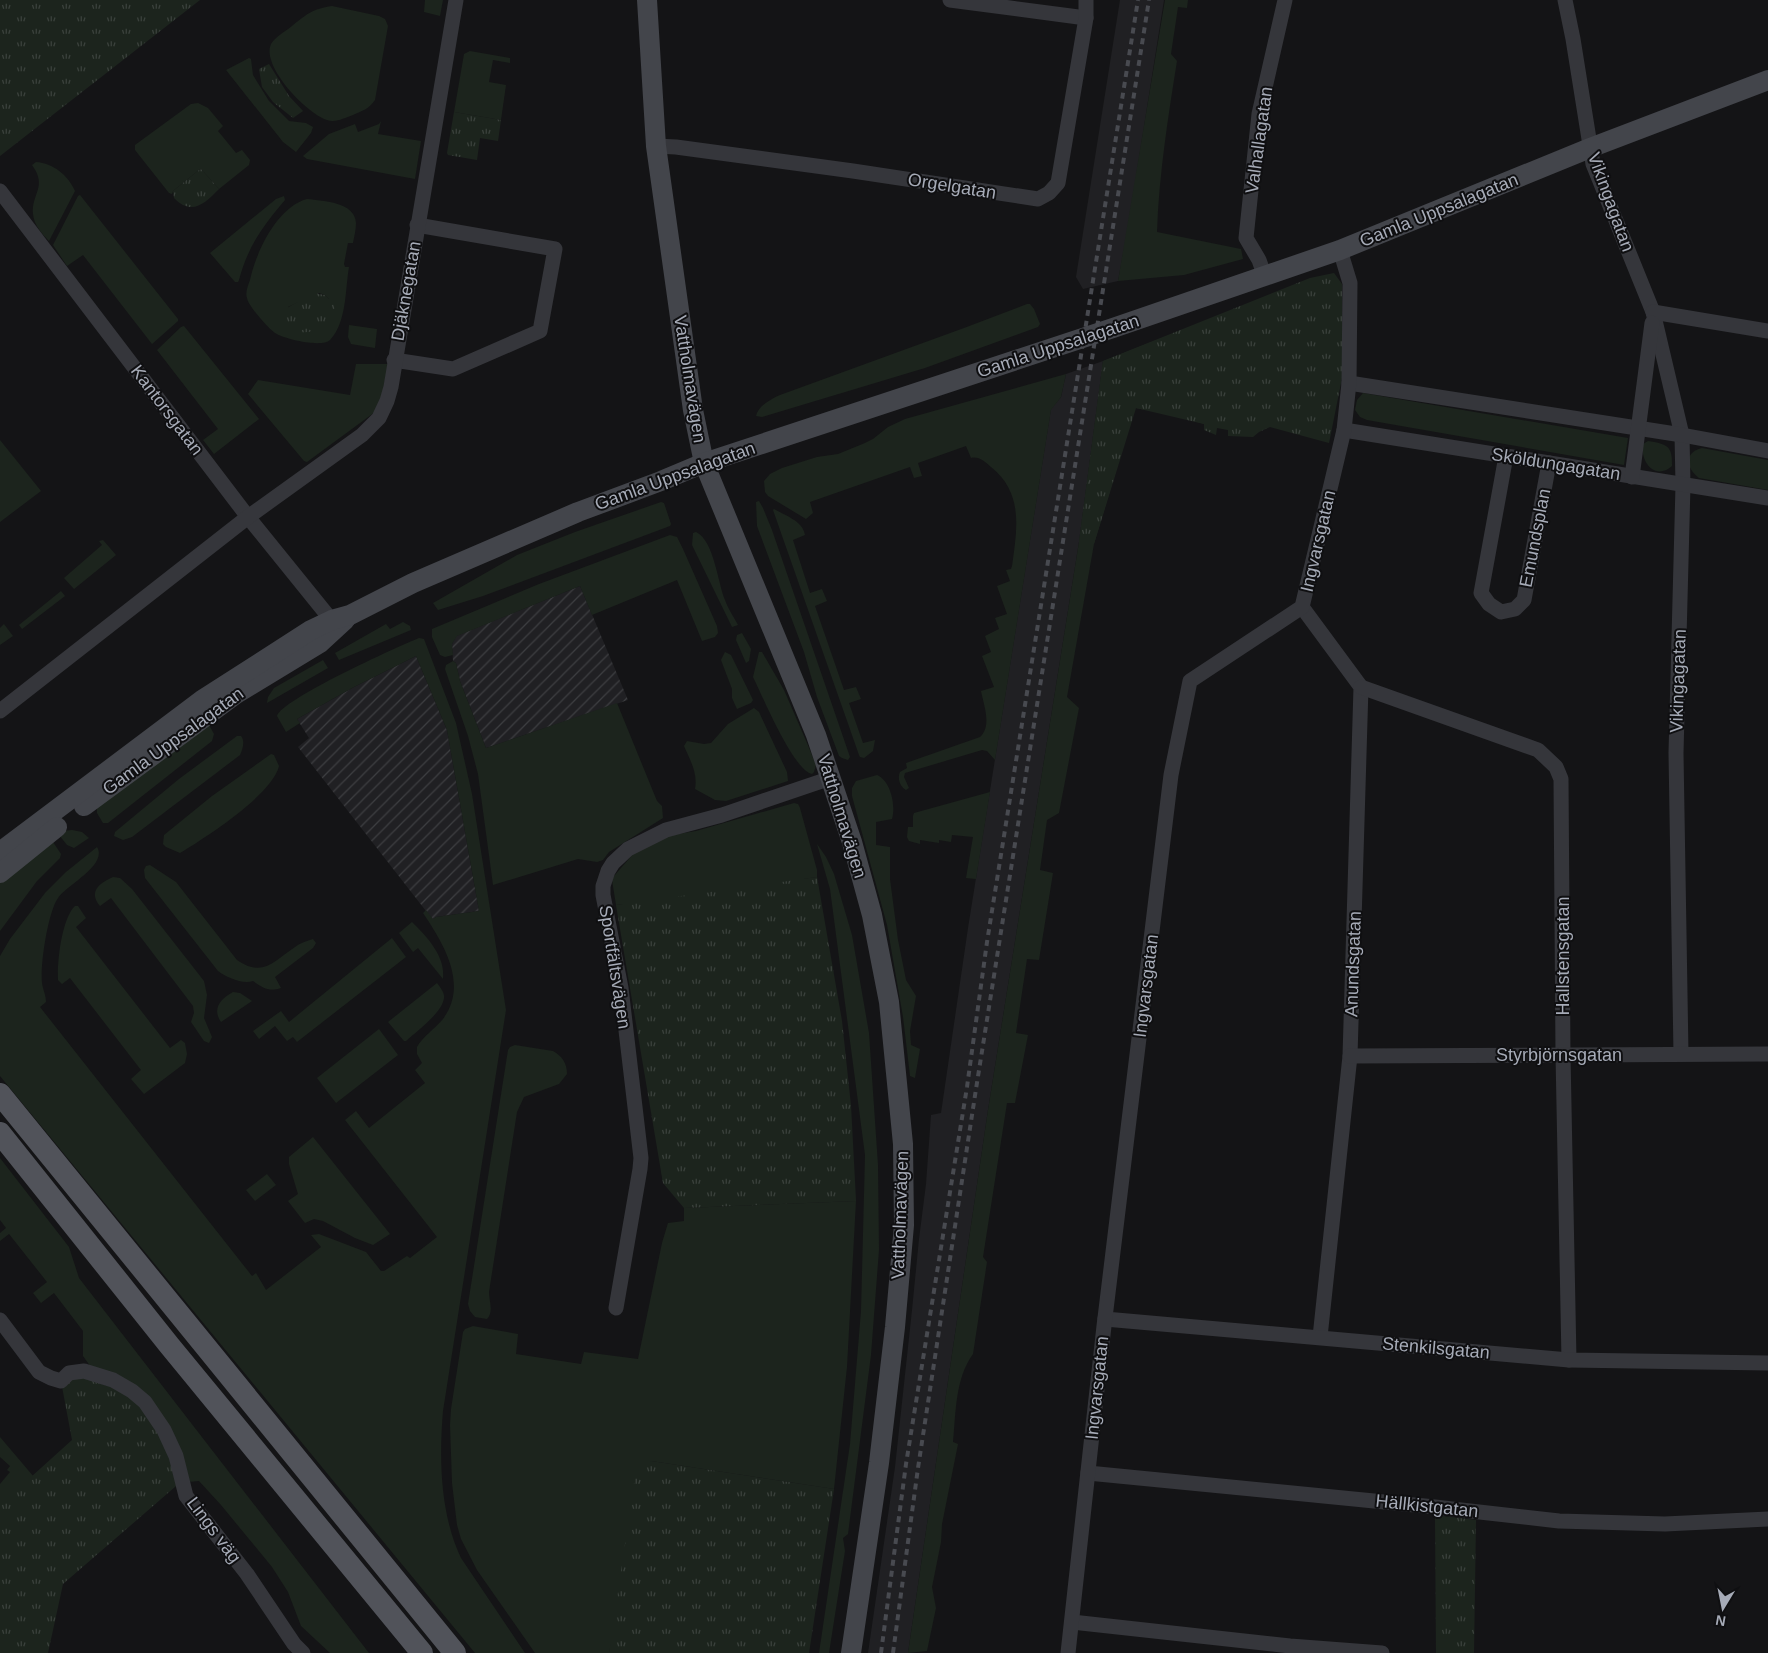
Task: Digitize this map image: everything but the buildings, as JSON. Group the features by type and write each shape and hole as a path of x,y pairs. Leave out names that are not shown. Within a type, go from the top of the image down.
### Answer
{"main road":[{"path":"0,1094 455,1653"},
{"path":"0,1133 176,1353 422,1653"}],"street":[{"name":"Djäknegatan","path":"0,711 248,516 350,445 379,418 387,401 456,0"},
{"name":"Vattholmavägen","path":"647,0 656,146 693,410 704,463 816,735 831,778 852,842 872,915 889,1002 903,1144 904,1225 895,1327 879,1463 850,1653"},
{"path":"950,0 1086,18"},
{"name":"Orgelgatan","path":"656,146 676,147 853,171 1038,199 1049,193 1058,183 1086,18 1086,0"},
{"name":"Valhallagatan","path":"1265,277 1259,260 1246,238 1259,114 1285,0"},
{"name":"Vikingagatan","path":"1565,0 1593,164 1654,312 1682,435 1684,485 1676,753 1681,1054"},
{"name":"Gamla Uppsalagatan","path":"0,852 202,700 311,630 340,621 413,583 578,512 704,463 1265,277 1340,250 1590,148 1768,80"},
{"name":"Kantorsgatan","path":"0,191 248,516 340,621"},
{"path":"394,360 454,369 540,331 555,249 417,225"},
{"name":"Ingvarsgatan","path":"1068,1653 1105,1319 1171,775 1190,682 1302,607 1344,430 1349,383 1350,283 1340,250"},
{"path":"1654,312 1768,331"},
{"name":"Vikingagatan","path":"1632,477 1654,312"},
{"path":"1349,383 1639,428 1768,451"},
{"name":"Sköldungagatan","path":"1344,430 1768,498"},
{"name":"Emundsplan","path":"1506,456 1481,593 1489,604 1501,612 1515,609 1524,600 1549,463"},
{"path":"1302,607 1361,687"},
{"name":"Gamla Uppsalagatan","path":"0,873 79,809 236,694 320,643 340,621"},
{"name":"Hallstensgatan","path":"1361,687 1538,750 1556,767 1562,779 1563,1055 1569,1360"},
{"name":"Anundsgatan","path":"1320,1337 1350,1056 1361,687"},
{"name":"Sportfältsvägen","path":"616,1308 641,1158 621,988 603,895 603,886 608,871 613,862 628,849 666,830 722,815 831,778"},
{"name":"Styrbjörnsgatan","path":"1350,1056 1768,1054"},
{"name":"Stenkilsgatan","path":"1105,1319 1569,1360 1768,1363"},
{"name":"Lings väg","path":"0,1320 25,1356 43,1375 61,1380 69,1373 84,1371 113,1380 132,1391 145,1402 164,1430 176,1456 186,1496 247,1574 294,1644 303,1653"},
{"name":"Hällkistgatan","path":"1088,1473 1559,1521 1665,1524 1768,1519"},
{"path":"1072,1622 1290,1646 1382,1653"}],"shaded area":[{"path":"1120,0 1164,0 1118,281 1083,289 1076,277"},
{"path":"1103,361 1079,542 988,1110 908,1653 868,1653 895,1467 926,1184 931,1115 941,1113 968,928 1051,409 1061,397 1066,374"},
{"path":"580,586 628,700 486,748 460,681 456,663 453,661 452,644 456,636"},
{"path":"416,656 447,730 479,911 436,917 433,920 298,747 309,738 297,719 354,687"}],"green space":[{"path":"0,0 200,0 0,156"},
{"path":"425,0 443,0 440,16 424,12"},
{"path":"1165,0 1188,0 1187,8 1178,7 1171,54 1177,61 1162,167 1157,232 1241,249 1243,259 1184,275 1118,281"},
{"path":"332,6 379,16 385,19 388,26 375,100 362,111 334,121 318,116 297,99 279,76 270,53 273,41 302,18 315,10"},
{"path":"470,51 510,58 510,63 493,60 489,82 506,85 501,120 454,112 464,54"},
{"path":"249,58 251,59 253,75 269,101 289,121 306,123 313,127 311,133 296,152 283,142 226,70"},
{"path":"269,64 289,96 303,111 293,118 273,102 262,87 259,69"},
{"path":"198,103 208,108 223,126 218,131 236,153 242,150 250,160 249,165 219,189 201,169 173,191 172,194 169,193 135,150 135,145 191,104"},
{"path":"454,112 501,120 498,141 480,138 477,160 448,155 447,153"},
{"path":"381,121 378,134 421,141 415,179 307,159 303,156 329,134 355,124 358,132 379,124"},
{"path":"36,162 54,167 64,175 75,191 49,241 37,226 33,214 34,201 39,185 37,173 32,165"},
{"path":"201,169 219,189 198,206 192,207 180,203 174,198 173,191"},
{"path":"80,195 178,319 152,344 83,255 67,266 53,245"},
{"path":"284,196 285,200 257,237 247,257 239,280 235,282 210,253 276,199"},
{"path":"307,199 338,204 350,211 356,223 353,243 348,243 344,264 345,267 349,267 340,324 336,333 326,342 303,342 275,333 255,312 246,296 253,269 263,244 277,221 296,204","holes":["319,293 329,299 319,328 302,332 288,307"]},
{"path":"1334,273 1342,284 1342,378 1329,443 1270,427 1253,437 1228,436 1228,430 1217,428 1216,435 1204,430 1204,424 1136,408 1094,544 1079,542 1103,361 1310,278"},
{"path":"314,293 325,295 334,304 335,308 331,319 323,327 312,331 290,330 283,325 280,319 283,312"},
{"path":"1030,304 1034,309 1040,324 1038,327 925,368 762,417 756,416 762,406 780,395"},
{"path":"1210,319 1244,363 1204,430 1204,424 1169,414 1135,408 1094,544 1067,697 1079,708 1059,813 1047,820 1040,870 1053,873 1039,960 1027,959 1016,1033 1028,1035 1015,1103 1007,1103 983,1257 987,1262 973,1354 963,1374 957,1396 953,1442 958,1444 932,1587 936,1608 927,1651 908,1653 988,1110 1079,542 1103,361"},
{"path":"349,325 377,329 375,348 351,344 348,337"},
{"path":"184,326 259,419 214,454 203,440 218,429 157,350"},
{"path":"356,364 388,364 381,403 375,412 307,462 304,461 248,394 258,380 350,395"},
{"path":"1066,374 1061,397 1051,410 995,760 987,751 982,750 905,773 904,777 909,788 906,790 901,785 899,777 900,772 907,768 906,763 980,737 986,727 986,716 981,691 994,687 982,656 991,652 985,636 999,629 995,618 1007,614 997,586 1010,581 1006,570 1011,569 1012,566 1015,539 1016,513 1009,488 1002,477 986,463 979,459 971,458 966,446 918,463 922,476 914,478 910,467 810,502 813,513 806,519 768,496 765,492 764,481 770,474 782,468 817,457 838,454 865,443 888,427 905,419"},
{"path":"1363,393 1628,438 1624,465 1367,420 1360,417 1355,410 1357,400"},
{"path":"0,440 41,491 0,522"},
{"path":"1648,441 1664,445 1670,450 1672,466 1660,471 1655,470 1646,463 1643,444"},
{"path":"1702,448 1768,460 1768,490 1699,478 1691,470 1688,461 1692,453"},
{"path":"759,501 772,530 850,757 848,760 839,756 817,697 804,652 757,526 756,502"},
{"path":"661,502 664,503 670,526 483,596 438,610 433,603 517,555 575,532"},
{"path":"774,509 793,519 804,530 805,535 793,540 810,593 822,589 827,601 815,606 844,690 856,687 861,699 849,703 863,743 875,740 873,751 864,758 859,755"},
{"path":"696,532 707,544 715,563 722,593 738,625 732,627 692,545 693,533"},
{"path":"670,535 677,537 717,626 718,633 715,637 702,641 677,580 592,615 580,586 457,636 452,644 453,655 445,657 440,655 432,637 432,629 539,584"},
{"path":"103,540 116,555 74,589 64,578 102,545 99,541"},
{"path":"61,591 65,596 22,629 19,625"},
{"path":"403,622 410,626 411,630 339,660 335,653 386,624 390,629"},
{"path":"4,624 13,636 0,645 0,628"},
{"path":"742,633 751,649 749,661 746,663 736,640 737,635"},
{"path":"419,638 424,639 456,723 472,794 506,1010 443,1411 441,1467 445,1505 454,1541 461,1558 525,1653 475,1653 0,1076 0,956 10,939 45,893 66,872 97,847 99,854 92,868 63,893 54,905 48,926 42,964 42,983 46,1002 40,1007 252,1276 256,1273 266,1290 321,1247 311,1235 319,1234 366,1252 381,1271 407,1256 410,1258 437,1237 345,1120 356,1111 369,1128 425,1083 415,1070 422,1063 417,1054 417,1047 422,1039 443,1019 450,1006 454,992 450,964 445,950 423,913 426,910 433,919 479,911 447,730 416,656 354,687 297,719 300,723 286,732 277,716 284,708 318,686"},
{"path":"725,652 731,655 753,700 751,703 737,709 721,660"},
{"path":"759,652 762,652 784,690 816,765 812,774 804,769 787,746 753,677"},
{"path":"323,660 328,668 267,703 268,697 274,688"},
{"path":"453,661 456,663 460,681 486,748 617,703 657,801 662,806 663,818 609,852 603,860 597,862 578,859 493,885 478,774 468,736 445,669 446,665"},
{"path":"754,708 759,712 787,772 788,781 726,801 715,800 695,789 694,772 684,746 687,741 704,744 711,743 728,724"},
{"path":"209,725 214,734 212,741 108,823 103,823 97,813 97,806"},
{"path":"237,736 241,736 243,740 243,748 240,755 132,837 123,840 114,836 115,832 179,779"},
{"path":"271,754 274,755 279,766 274,777 264,790 237,814 180,853 163,844 164,835 212,796"},
{"path":"877,775 886,783 893,801 892,819 876,822 876,845 890,847 890,879 898,940 906,980 916,996 910,1031 911,1045 920,1049 915,1078 910,1076 903,1017 887,925 852,796 852,788 856,781"},
{"path":"990,792 976,879 966,878 973,837 952,835 951,842 939,840 939,843 920,840 920,844 909,841 907,837 908,827 913,827 914,813"},
{"path":"794,803 798,804 800,808 817,870 817,877 804,879 842,1159 663,1183 624,904 616,905 612,880 634,853 666,836 696,831"},
{"path":"63,831 82,832 89,838 74,848 67,845 59,835"},
{"path":"53,842 61,854 60,858 37,881 0,931 0,881"},
{"path":"817,844 834,874 852,935 869,1033 878,1165 879,1250 871,1355 848,1534 843,1538 845,1551 829,1653 819,1653 850,1444 861,1311 865,1155 830,889"},
{"path":"150,865 176,882 237,960 246,965 254,968 268,966 301,943 313,939 316,943 313,948 275,977 281,988 270,989 253,981 244,982 230,978 218,971 145,878 144,870 146,866"},
{"path":"113,877 120,878 132,889 204,981 207,995 204,1018 212,1037 209,1043 204,1041 191,1022 194,1013 193,1006 111,898 100,906 97,901 95,892 97,889 103,882"},
{"path":"817,877 842,1021 851,1106 856,1201 684,1208 663,1183 616,905"},
{"path":"75,906 78,906 86,918 76,927 170,1048 181,1040 185,1043 187,1054 185,1063 144,1094 131,1079 141,1070 70,978 62,984 58,980 58,962 64,930 70,912"},
{"path":"412,922 434,947 441,962 443,979 418,948 413,952 399,933"},
{"path":"392,938 406,957 297,1042 293,1037 287,1041 275,1026 259,1039 253,1031 281,1011 289,1022"},
{"path":"437,983 444,994 439,1010 404,1041 388,1022"},
{"path":"233,992 240,993 252,1001 221,1022 217,1009 221,1001"},
{"path":"379,1029 398,1055 336,1103 317,1078"},
{"path":"515,1045 553,1051 563,1060 567,1074 559,1084 524,1097 517,1112 489,1292 490,1313 487,1319 475,1317 470,1311 468,1304 508,1050"},
{"path":"313,1137 390,1234 373,1245 323,1221 314,1219 305,1223 288,1201 298,1194 289,1164 289,1157"},
{"path":"0,1158 69,1247 79,1278 369,1653 330,1653 301,1626 288,1592 272,1567 199,1481 188,1482 93,1370 83,1356 83,1331 54,1293 41,1303 33,1293 47,1282 9,1234 0,1241 0,1233 6,1228 0,1220"},
{"path":"267,1174 276,1185 255,1201 246,1190"},
{"path":"856,1201 847,1367 834,1489 651,1461 609,1653 535,1653 477,1570 461,1539 457,1525 452,1483 450,1425 463,1332 465,1329 473,1326 518,1334 516,1354 581,1364 584,1352 638,1359 662,1243 668,1223 684,1221 684,1208"},
{"path":"69,1373 140,1397 183,1480 63,1584 48,1653 0,1653 0,1505 72,1440 61,1381"},
{"path":"0,1437 56,1503 0,1514 0,1484 10,1472 7,1470 10,1466 0,1457"},
{"path":"651,1461 834,1489 809,1653 609,1653 635,1476"},
{"path":"1435,1515 1476,1520 1474,1653 1436,1653"}],"railway":[{"path":"881,1653 906,1464 967,1087 987,942 1138,0"},
{"path":"893,1653 918,1468 976,1089 1149,0"}]}
